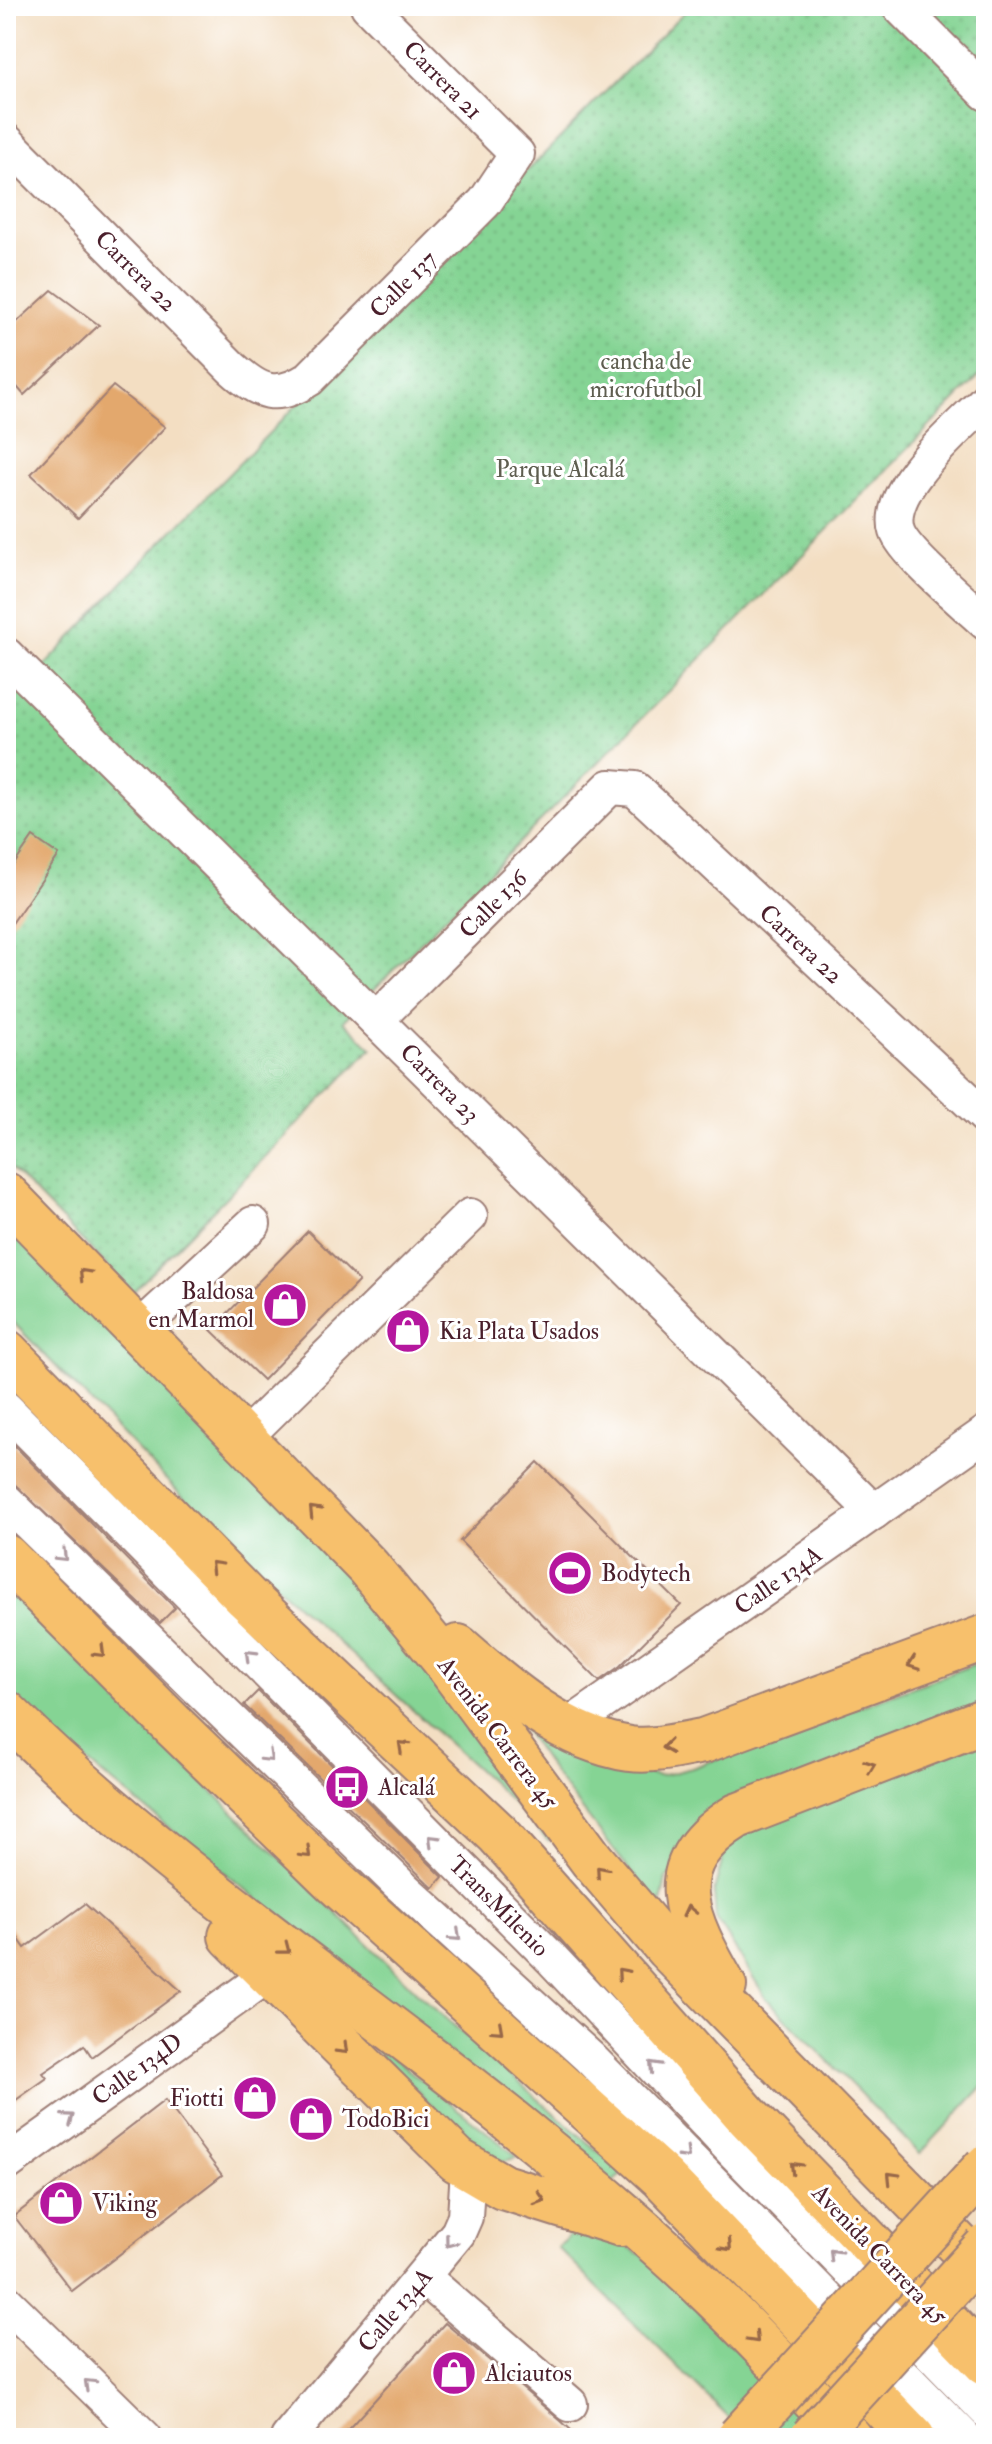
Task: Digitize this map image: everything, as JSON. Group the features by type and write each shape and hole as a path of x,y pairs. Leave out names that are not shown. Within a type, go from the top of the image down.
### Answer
{"main road":[{"name":"Avenida Carrera 45","path":"15,1207 368,1567 442,1657 592,1860 667,1948 986,2273"},
{"name":"Avenida Carrera 45","path":"6,1352 246,1597 498,1834 748,2117 986,2363"},
{"path":"6,1557 336,1883 663,2178 913,2438"},
{"path":"368,1567 499,1684 539,1713 631,1749 661,1749 703,1741 986,1637"},
{"path":"749,2030 689,1918 687,1878 697,1847 709,1833 737,1816 986,1720"},
{"path":"12,1729 74,1775 284,1949 505,2116 712,2295 850,2438"},
{"path":"74,1775 443,2149 468,2168 527,2195 638,2229"},
{"path":"739,2438 986,2167"},
{"path":"812,2438 986,2247"}],"street":[{"name":"Carrera 21","path":"368,6 517,154"},
{"path":"899,6 986,93"},
{"name":"Carrera 22","path":"6,141 232,368 252,386 272,392"},
{"name":"Calle 137","path":"272,392 291,391 309,379 485,202 517,154"},
{"path":"986,400 904,487 895,517 897,533 908,548 986,623"},
{"name":"Carrera 23","path":"11,671 376,1020 874,1512"},
{"name":"Carrera 22","path":"610,787 635,789 986,1117"},
{"name":"Calle 136","path":"376,1020 610,787"},
{"path":"244,1438 470,1216"},
{"path":"138,1330 253,1224"},
{"name":"TransMilenio","path":"6,1409 551,1958 733,2151 986,2410"},
{"name":"Calle 134A","path":"569,1726 986,1433"},
{"name":"TransMilenio","path":"6,1501 399,1884 589,2057 965,2438"},
{"name":"Calle 134D","path":"6,2164 268,1975"},
{"name":"Calle 134A","path":"288,2438 423,2277 465,2217 468,2168"},
{"path":"423,2277 570,2404"},
{"path":"6,2302 145,2438"}],"green space":[{"name":"Parque Alcalá","path":"690,6 986,6 986,369 343,1021 372,1048 133,1292 6,1163 6,707 147,557"},
{"path":"6,1219 342,1562 555,1836 548,1841 499,1789 214,1529 6,1315"},
{"path":"6,1589 427,2002 623,2173 611,2184 34,1719 6,1689"},
{"path":"986,1660 986,1701 666,1878 660,1909 552,1771 511,1711 578,1751 636,1772 660,1776 692,1768"},
{"path":"986,1740 986,2083 920,2154 766,1998 716,1918 714,1892 725,1850 760,1822"},
{"path":"337,2013 518,2157 501,2162 487,2159"},
{"path":"581,2226 610,2236 645,2257 824,2438 749,2438 557,2247"}],"building":[{"path":"52,290 99,325 24,395 6,374 6,332"},
{"path":"113,386 165,427 78,518 31,474"},
{"path":"33,837 59,855 6,932 6,876"},
{"name":"Baldosa en Marmol","path":"308,1231 359,1281 263,1380 211,1330"},
{"path":"6,1437 175,1608 160,1623 6,1476"},
{"name":"Bodytech","path":"538,1462 681,1605 620,1666 599,1681 460,1541"},
{"path":"258,1691 443,1877 433,1888 244,1705"},
{"path":"85,1904 181,1991 92,2057 84,2045 43,2073 47,2078 6,2107 6,1921 25,1948"},
{"path":"165,2100 222,2175 72,2291 14,2216"},
{"name":"Alciautos","path":"445,2323 561,2421 580,2438 340,2438"}],"place":[{"name":"Baldosa en Marmol","path":"285,1305"},
{"name":"Kia Plata Usados","path":"408,1331"},
{"name":"Bodytech","path":"570,1573"},
{"name":"Alcalá","path":"347,1787"},
{"name":"Fiotti","path":"255,2098"},
{"name":"TodoBici","path":"311,2119"},
{"name":"Viking","path":"61,2203"},
{"name":"Alciautos","path":"454,2373"}],"park label":[{"name":"cancha de microfutbol","path":"646,375"}]}
